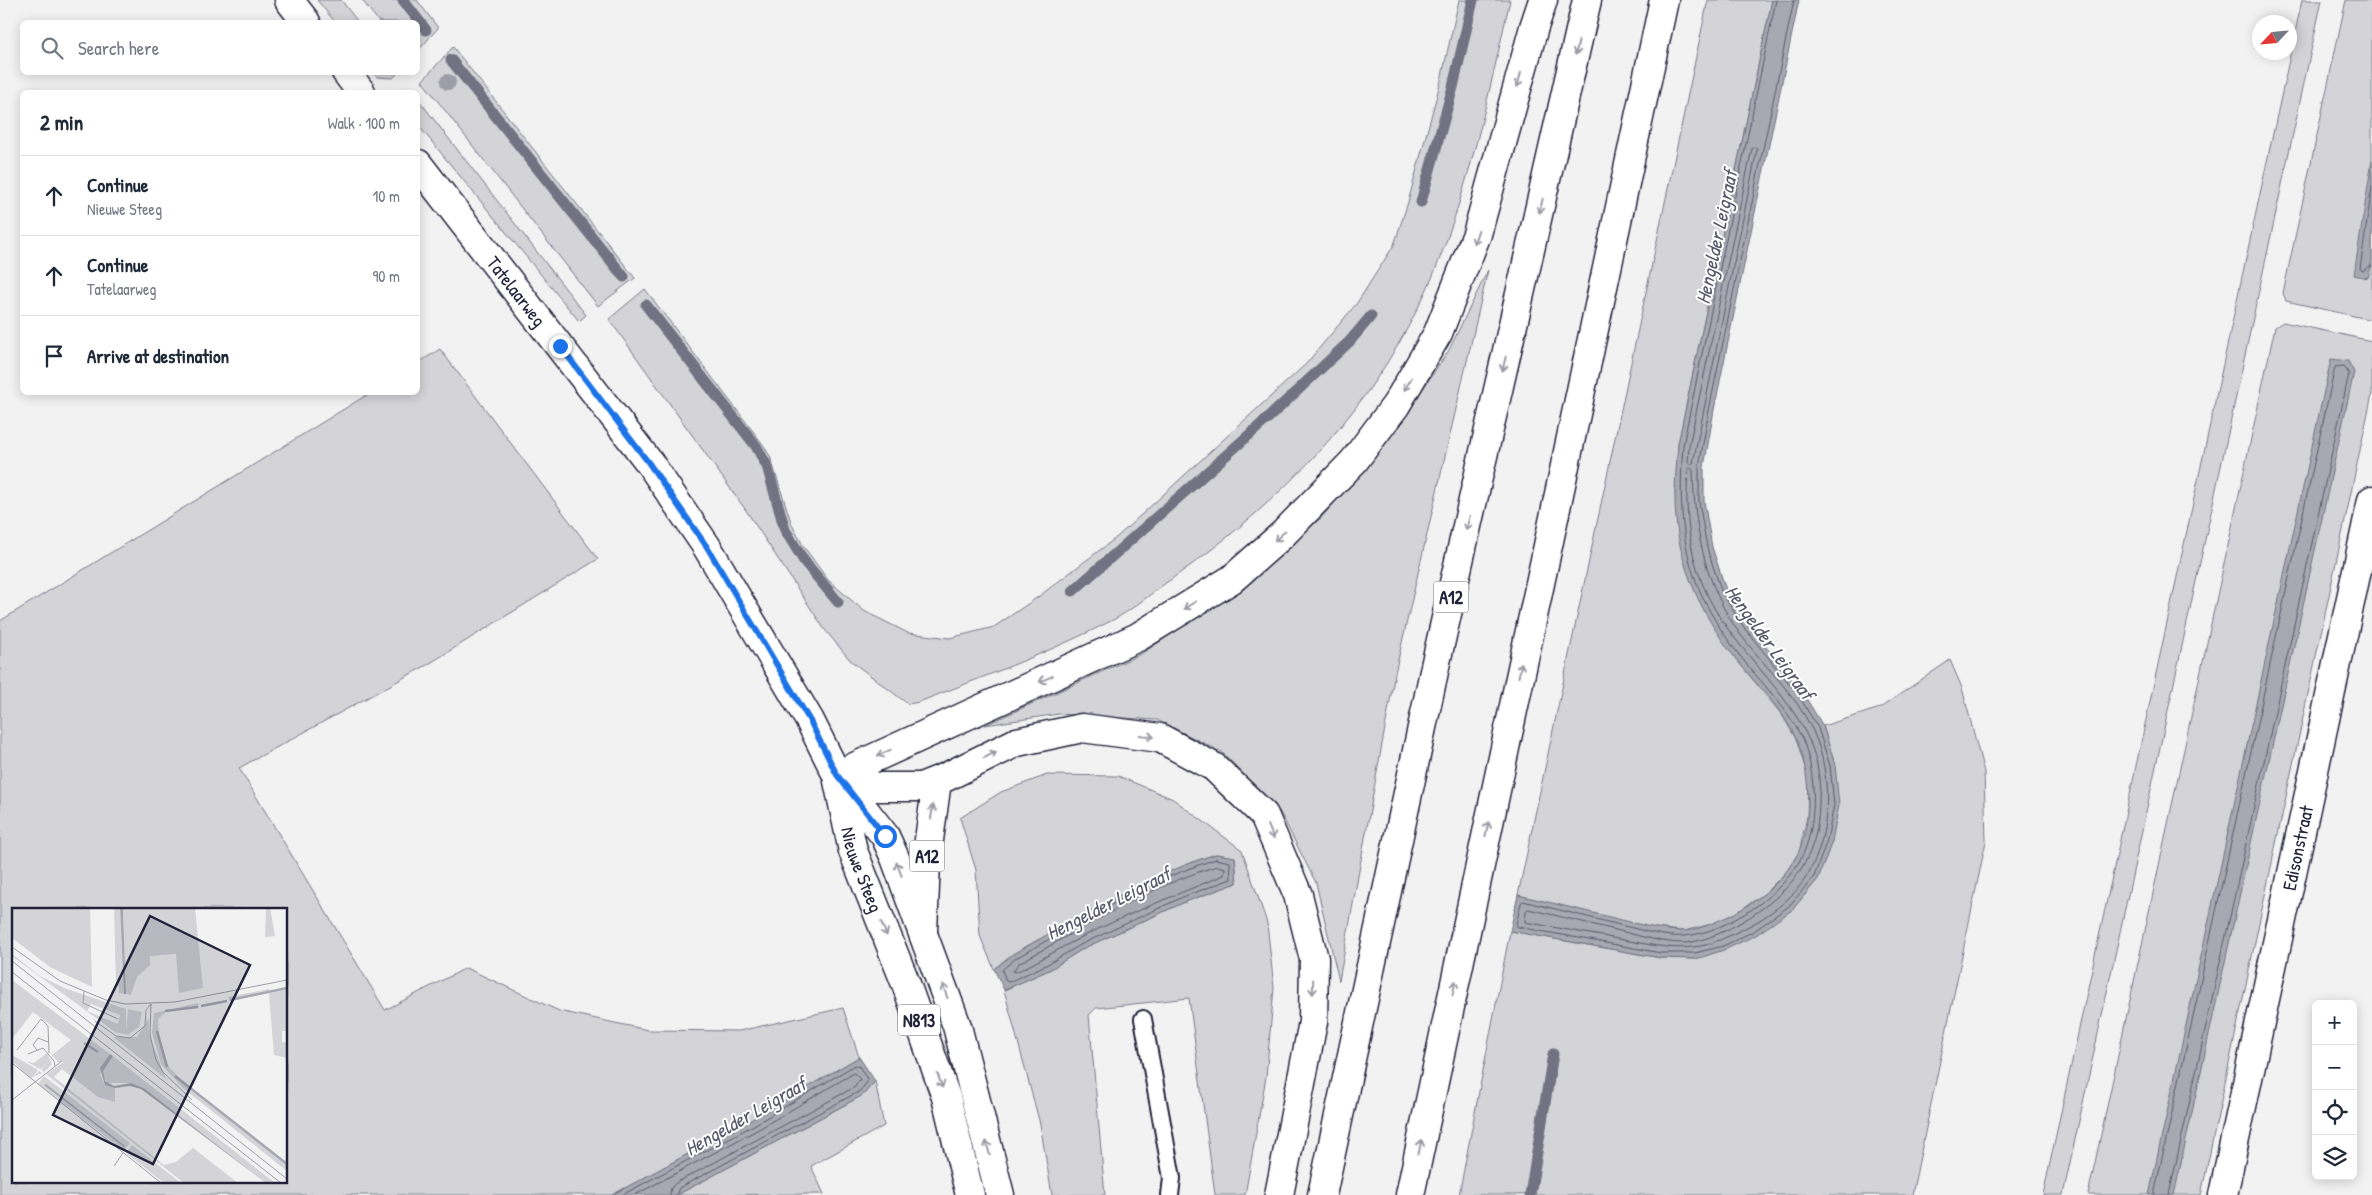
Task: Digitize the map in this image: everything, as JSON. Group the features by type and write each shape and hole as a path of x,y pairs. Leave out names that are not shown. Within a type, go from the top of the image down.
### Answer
{"main road":[{"path":"289,0 304,20"},
{"path":"837,775 1138,637 1232,579 1282,535 1354,461 1396,405 1438,333 1477,234 1534,27 1544,0"},
{"name":"A12","path":"1322,1195 1436,662 1588,0"},
{"path":"1410,1195 1664,0"},
{"path":"348,75 360,90"},
{"name":"Tatelaarweg","path":"420,167 654,470 707,547 810,721 837,775"},
{"name":"Edisonstraat","path":"2222,1195 2372,500"},
{"path":"837,775 877,787 922,787 1017,742 1082,728 1160,738 1214,766 1264,815 1298,895 1314,959 1313,1022 1279,1195"},
{"name":"Nieuwe Steeg","path":"837,775 885,836 923,931 957,1026 1000,1195"},
{"name":"Nieuwe Steeg","path":"837,775 853,851 906,984 946,1097 970,1195"},
{"name":"A12","path":"923,931 926,862 937,781"}],"lane":[{"path":"1143,1019 1172,1178 1170,1195"}],"shaded area":[{"path":"317,0 341,0 356,20 333,20"},
{"path":"362,0 417,0 438,28 420,49 420,20 377,20"},
{"path":"1459,0 1510,0 1477,140 1457,210 1432,278 1410,324 1384,367 1355,408 1324,446 1290,482 1253,516 1214,548 1126,612 1109,622 1039,654 919,702 908,704 851,661 825,630 745,509 609,319 645,289 762,443 770,456 792,525 804,547 828,580 864,611 908,633 950,638 994,627 1038,597 1117,537 1306,364 1357,303 1394,245 1408,202 1441,80"},
{"path":"1708,0 1772,0 1678,444 1675,495 1735,658 1782,715 1797,741 1808,778 1807,817 1799,852 1786,872 1765,893 1739,911 1715,923 1684,931 1652,928 1518,895"},
{"path":"2302,0 2322,0 2063,1195 2043,1195 2289,60 2297,60 2297,23"},
{"path":"2346,0 2372,0 2372,320 2286,301 2283,293"},
{"path":"453,47 635,278 598,306 422,81"},
{"path":"375,75 396,75 393,78 377,77"},
{"path":"420,102 586,315 579,321 420,127"},
{"path":"1488,270 1395,673 1339,981 1316,883 1280,812 1222,752 1157,720 1059,714 985,725 1141,654 1231,595 1321,518 1389,439 1449,350"},
{"path":"2283,322 2372,341 2372,394 2201,1195 2088,1195 2275,327"},
{"path":"440,349 598,559 427,665 239,768 385,1010 466,968 559,1011 648,1030 739,1031 843,1008 859,1057 751,1120 612,1195 0,1195 0,621 367,395 420,395 420,362"},
{"path":"1950,660 1962,688 1984,772 1986,841 1912,1195 1459,1195 1510,931 1661,958 1696,959 1792,910 1818,879 1832,841 1835,765 1823,726 1880,708"},
{"path":"1047,775 1118,776 1173,799 1242,850 1267,923 1274,988 1266,1077 1245,1195 1215,1195 1189,998 1096,1008 1089,1015 1105,1195 1052,1195 1040,1124 1004,990 1051,969 1084,948 1185,902 1237,883 1235,857 1216,854 1195,861 1128,891 1012,954 994,969 980,936 976,870 960,818 1001,792"},
{"path":"875,1081 884,1126 811,1166 824,1194 677,1195 863,1095"}],"water":[{"path":"1772,0 1799,0 1714,410 1704,467 1704,501 1712,547 1726,590 1749,626 1801,690 1823,726 1835,765 1839,805 1832,841 1818,879 1792,910 1756,935 1724,950 1696,959 1661,958 1510,931 1518,895 1655,928 1688,931 1700,928 1739,911 1769,890 1786,872 1803,841 1808,812 1808,797 1805,767 1797,741 1785,718 1736,659 1710,622 1691,582 1684,561 1676,517 1675,488 1678,444"},
{"path":"2372,160 2372,260 2368,278 2354,275"},
{"path":"2331,359 2348,361 2354,372 2174,1195 2149,1195"},
{"name":"Hengelder Leigraaf","path":"1216,854 1235,857 1237,883 1185,902 1084,948 1051,969 1004,990 994,969 1013,955 1143,884 1197,860"},
{"path":"859,1057 875,1081 863,1095 677,1195 612,1195 751,1120"}],"waterway":[{"path":"403,0 418,20"},
{"path":"1421,202 1453,87 1473,0"},
{"path":"420,22 426,30"},
{"path":"451,60 624,277"},
{"path":"646,305 756,446 767,466 785,530 804,561 838,602"},
{"path":"1073,591 1267,419 1350,341 1371,316"},
{"path":"1530,1195 1553,1054"}],"route":[{"path":"560,346 648,462 707,547 810,721 837,775 885,836"}]}
